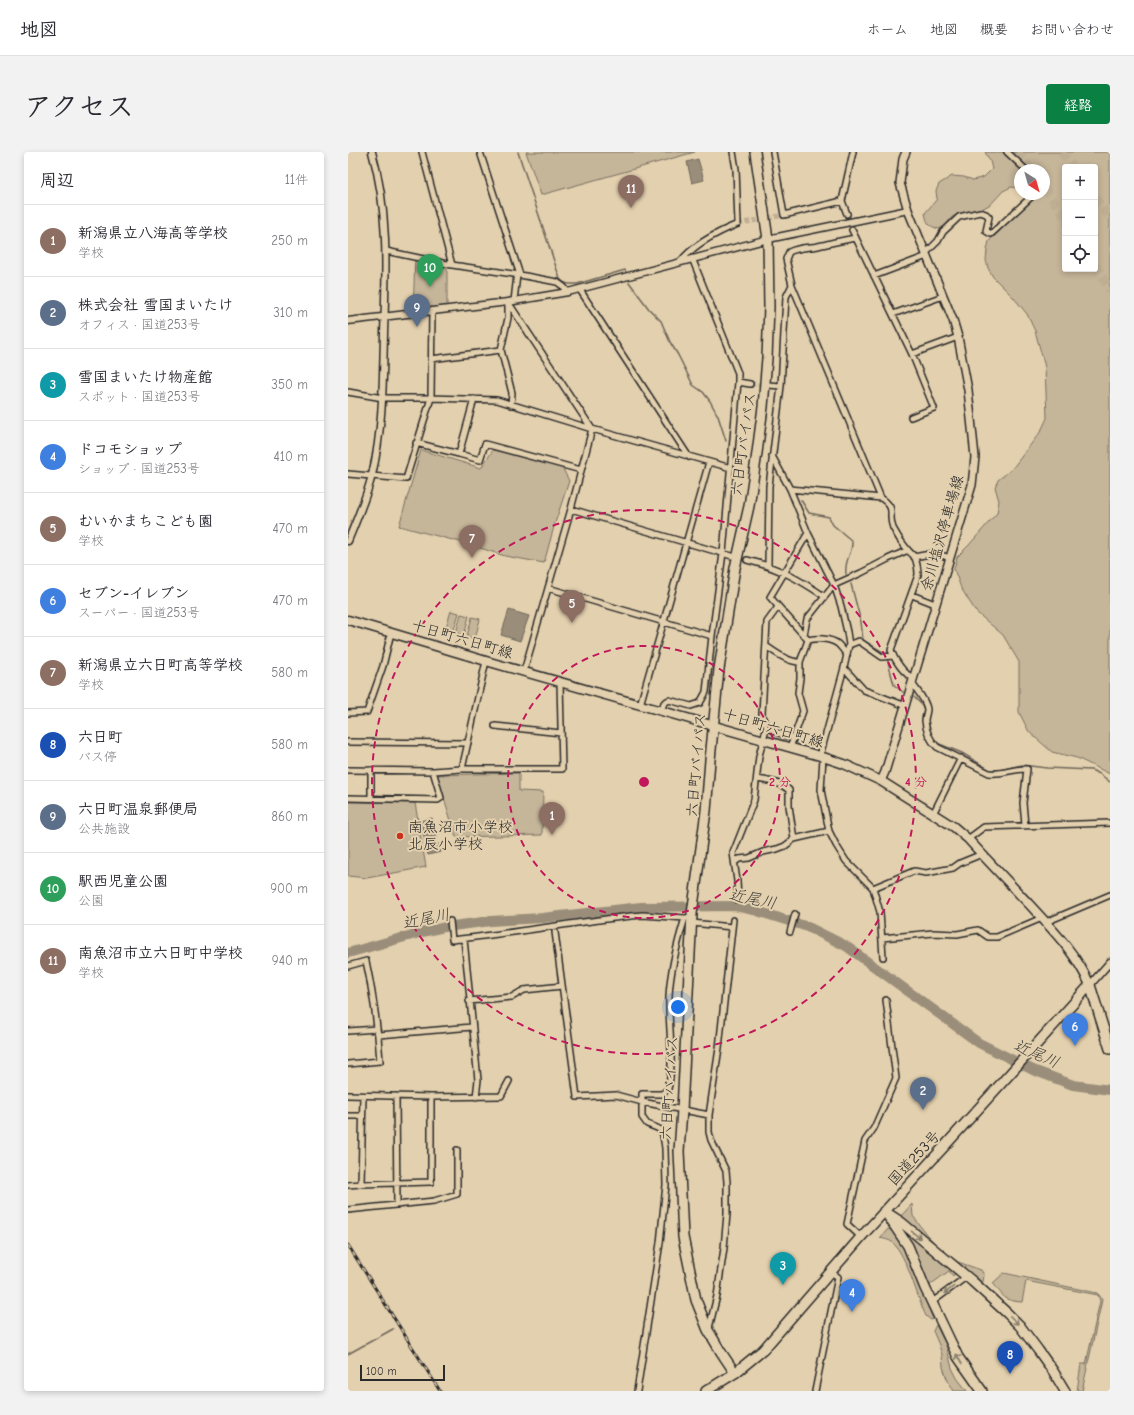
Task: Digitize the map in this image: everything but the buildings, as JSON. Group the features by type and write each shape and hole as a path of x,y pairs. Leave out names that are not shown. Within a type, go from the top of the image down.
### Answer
{"highway":[{"name":"六日町バイパス","path":"735,1373 708,1330 696,1300 684,1237 679,1151 690,918 701,858 719,669 736,568 749,506 763,407 769,307 768,238 755,152"},
{"path":"1090,985 1110,1049"},
{"name":"国道253号","path":"706,1391 735,1373 763,1350 805,1299 1090,985"},
{"path":"884,1211 901,1222 966,1277 1020,1326 1053,1371 1065,1391"},
{"path":"884,1211 908,1246 931,1303 958,1357 982,1391"}],"main road":[{"name":"余川塩沢停車場線","path":"881,781 906,706 935,604 972,485 975,457 968,390 958,337 908,210 900,183 903,159 906,152"},
{"name":"十日町六日町線","path":"348,620 391,634 822,756 844,764 881,781 954,827 968,839 1058,935 1076,959 1090,985"}],"street":[{"path":"348,541 372,477 381,432 386,251 382,198 377,169 372,152"},
{"path":"422,152 452,265"},
{"path":"480,152 519,275 511,302 501,350 512,393 511,405"},
{"path":"680,262 686,254 726,229 738,224 736,169 733,152"},
{"path":"773,152 784,216 842,201"},
{"path":"847,214 842,201 853,152"},
{"path":"1007,152 1020,164"},
{"path":"874,276 926,254 938,241 943,232 959,217 980,212 986,214 989,217 986,231 991,234 1028,200"},
{"path":"348,321 511,302 580,290 768,238 908,210"},
{"path":"852,230 912,354 934,408 911,417"},
{"path":"856,238 817,246 796,248 789,252 786,259 792,285 881,498"},
{"path":"386,251 452,265 557,282 568,292"},
{"path":"661,711 664,703 669,700 691,706 700,703 706,692 723,553 738,382 738,373 692,258"},
{"path":"768,565 768,486 781,386 786,297 792,285"},
{"path":"580,290 689,457"},
{"path":"893,314 943,296"},
{"path":"511,302 592,429 571,509 524,671"},
{"path":"348,474 406,479 431,398 432,311"},
{"path":"912,354 958,337"},
{"path":"431,359 501,350"},
{"path":"738,382 750,384"},
{"path":"768,385 781,386"},
{"path":"348,392 383,398 497,400 592,429 731,468"},
{"path":"459,454 474,399"},
{"path":"416,443 480,460 485,444 581,470"},
{"path":"772,456 790,489 808,533 834,585 841,606 848,645 847,655 822,756 821,790 829,831 846,861 873,888 880,912 883,957"},
{"path":"640,705 709,462"},
{"path":"790,489 881,498 889,503 892,509 892,526 897,536 914,556 918,566 918,575 912,595 891,650 893,656 913,681 924,700 927,709 925,721 931,742 937,747 989,773 996,774 1027,769 1023,803 1025,825"},
{"path":"571,509 732,556"},
{"path":"808,533 770,597 808,640"},
{"path":"804,635 807,619 834,585 908,550"},
{"path":"914,556 934,553 950,558"},
{"path":"747,560 768,565 784,572 824,596"},
{"path":"548,588 712,636"},
{"path":"912,595 935,604"},
{"path":"778,607 767,622 767,647 762,714 766,725 774,731 794,738"},
{"path":"348,713 367,712 383,666 391,634"},
{"path":"808,640 830,640 838,644 847,655"},
{"path":"790,748 803,711 798,693 800,662 808,640"},
{"path":"848,645 859,641 882,657 893,656"},
{"path":"767,647 784,658 800,662"},
{"path":"462,769 486,661"},
{"path":"844,668 858,686 864,690 906,706"},
{"path":"348,770 433,771 462,769 562,769 560,682"},
{"path":"738,900 733,853 754,800 759,756 766,725"},
{"path":"495,726 561,733"},
{"path":"348,742 468,743"},
{"path":"933,814 961,758"},
{"path":"370,770 371,798"},
{"path":"348,798 438,800 441,798 433,771"},
{"path":"757,779 772,782 785,787 788,790 794,838"},
{"path":"968,839 984,828 1025,825 1110,823"},
{"path":"734,862 785,846 794,838 829,831"},
{"path":"873,888 914,871 926,872 953,868 960,863 982,854"},
{"path":"882,938 933,933 957,934 978,930 988,937 997,937 1110,895"},
{"path":"790,932 795,914"},
{"path":"450,922 452,940 643,915 690,918 732,927"},
{"path":"637,1391 660,1243 666,1185 665,1148 663,1135 661,1130 647,1124 644,1121 641,1112 642,1094 662,1094 668,1089 670,1053 670,979 674,959 690,918"},
{"path":"708,1330 717,1296 727,1214 727,1182 724,1166 711,1140 709,1132 709,1115 719,1048 733,920"},
{"path":"555,932 576,1097 616,1095 642,1102 709,1115"},
{"path":"464,939 478,1080 476,1097"},
{"path":"348,966 366,961 374,998 379,1035 380,1061 348,1064"},
{"path":"1090,985 1110,962"},
{"path":"469,1001 512,997 524,990 562,986"},
{"path":"861,1237 847,1224 865,1141 874,1128 896,1078 886,1000"},
{"path":"379,1035 472,1027"},
{"path":"348,1031 377,1029"},
{"path":"348,1095 431,1097 501,1096 509,1081"},
{"path":"361,1184 362,1096"},
{"path":"396,1096 397,1205"},
{"path":"348,1185 431,1182 431,1097"},
{"path":"348,1116 362,1116"},
{"path":"348,1210 434,1201 457,1194 457,1150"},
{"path":"815,1391 838,1277 831,1272"},
{"path":"931,1303 966,1277"}],"shaded area":[{"path":"526,152 695,152 541,195"},
{"path":"985,152 1110,152 1110,774 1077,758 1052,752 1029,732 1019,712 1019,662 1003,635 976,612 961,588 954,569 957,557 997,513 999,501 995,487 998,480 1012,469 1041,431 1047,418 1045,367 1035,331 1027,314 1014,298 993,277 986,260 989,241 1024,208 1028,203 1027,200 1050,200 1050,164 1014,164 1014,187 1011,187 1003,191 991,204 980,210 966,214 959,214 952,217 945,226 939,229 932,227 927,222 925,213 937,199 936,191 939,184 952,176 964,177 973,180 984,177 992,169"},
{"path":"698,159 704,180 692,183 687,162"},
{"path":"415,257 447,264 447,309 413,313"},
{"path":"421,450 481,468 493,450 562,467 569,481 544,563 505,556 468,544 399,526"},
{"path":"509,610 529,616 520,641 501,635"},
{"path":"451,611 459,613 453,633 445,630"},
{"path":"461,614 469,616 464,636 456,633"},
{"path":"472,617 480,619 475,639 467,636"},
{"path":"519,773 519,791 543,792 542,835 456,837 437,775"},
{"path":"348,802 415,803 426,867 367,878 348,876"},
{"path":"432,818 437,838 425,841 420,821"},
{"path":"439,844 441,852 428,855 426,847"},
{"path":"912,1204 913,1216 926,1234 940,1248 958,1262 981,1270 984,1275 983,1282 981,1284 904,1221 901,1216"},
{"path":"899,1226 956,1273 953,1276 949,1271 930,1285 932,1291 930,1293"},
{"path":"888,1229 893,1231 901,1242 933,1319 931,1320 926,1316 907,1266 897,1248 891,1241 880,1238"},
{"path":"1004,1273 1097,1293 1100,1296 1102,1300 1082,1391 1077,1391 1081,1364 1086,1364 1100,1301 1098,1295 1026,1281 1022,1302 1011,1300 1004,1297 993,1283"},
{"path":"936,1325 946,1345 952,1368 957,1378 967,1391 954,1391 947,1379 943,1367 942,1355 933,1331"}],"waterway":[{"path":"518,152 560,279 566,283 577,284 625,270 626,272"},
{"path":"629,282 649,309 661,321 670,342 693,385 703,392 710,401 718,416 726,441"},
{"path":"801,500 809,513 829,517 833,525 852,541 851,550 846,564 846,574"},
{"path":"851,584 861,622 863,640 886,654 894,685 903,692"},
{"path":"914,697 922,705 925,712"},
{"path":"927,717 931,734 937,743 962,753 990,770 1000,770 1022,765 1091,770 1100,774 1110,782"},
{"name":"近尾川","path":"348,953 445,927 491,921 542,918 641,907 735,906 754,910 808,927 846,946 979,1043 1033,1070 1073,1085 1110,1090"},
{"path":"348,1354 393,1329"}],"tunnel":[{"path":"1017,152 1026,164"},
{"path":"1061,152 1071,164"},
{"path":"1050,196 1062,213"},
{"path":"1097,200 1110,219"},
{"path":"847,214 852,230"},
{"path":"738,224 784,215"},
{"path":"1098,270 1110,290"},
{"path":"750,384 767,385"}],"railway":[{"path":"348,1245 440,1391"}],"place":[{"name":"南魚沼市立六日町中学校","path":"631,208"},
{"name":"駅西児童公園","path":"430,287"},
{"name":"六日町温泉郵便局","path":"417,327"},
{"name":"新潟県立六日町高等学校","path":"472,558"},
{"name":"むいかまちこども園","path":"572,623"},
{"name":"新潟県立八海高等学校","path":"552,835"},
{"name":"南魚沼市小学校 北辰小学校","path":"400,836"},
{"name":"セブン-イレブン","path":"1075,1046"},
{"name":"株式会社 雪国まいたけ","path":"923,1110"},
{"name":"雪国まいたけ物産館","path":"783,1285"},
{"name":"ドコモショップ","path":"852,1312"},
{"name":"六日町","path":"1010,1374"}]}
